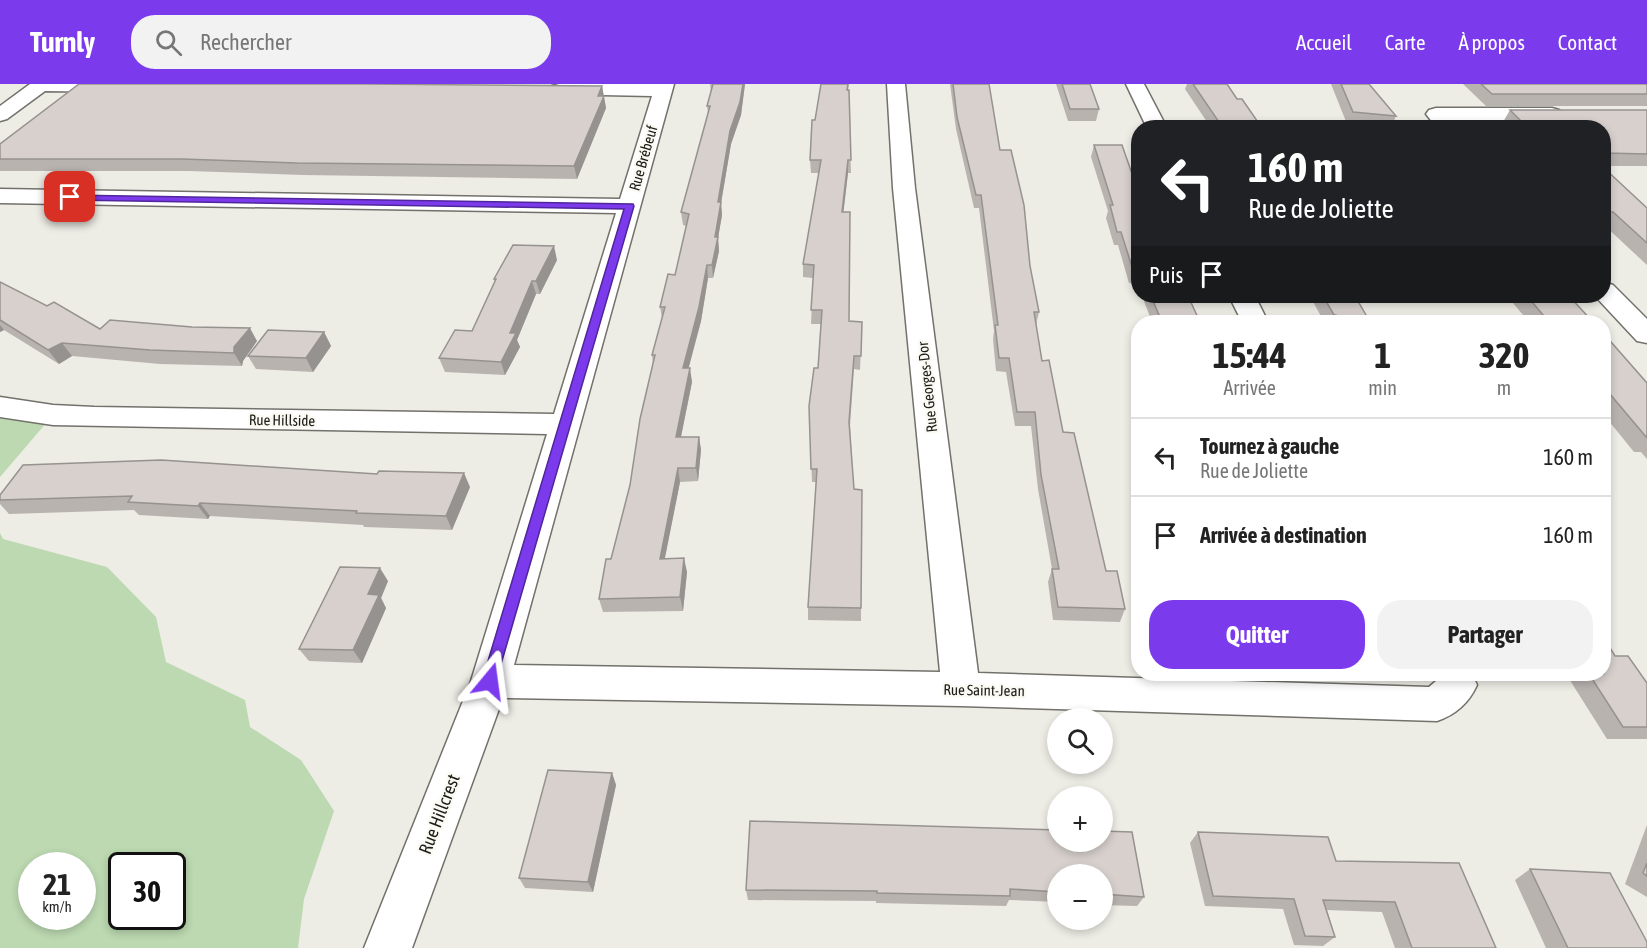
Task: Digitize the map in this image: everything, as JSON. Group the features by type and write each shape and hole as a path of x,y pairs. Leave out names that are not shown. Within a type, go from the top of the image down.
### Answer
{"street":[{"name":"Rue Georges-Dor","path":"896,84 904,188 961,690"},
{"path":"1135,84 1153,120"},
{"path":"0,115 41,85 144,86"},
{"path":"536,89 664,87"},
{"name":"Rue Brébeuf","path":"490,681 664,87"},
{"path":"1442,120 1436,114 1577,114"},
{"path":"0,196 629,206"},
{"path":"1611,297 1647,335"},
{"name":"Rue Hillside","path":"0,407 53,415 94,417 565,424"},
{"name":"Rue Saint-Jean","path":"490,681 961,690 1437,704 1458,685 1456,681"},
{"name":"Rue Hillcrest","path":"388,948 490,681"}],"green space":[{"path":"0,407 53,415 0,477"},
{"path":"0,533 3,539 107,567 156,617 166,662 245,700 250,727 301,760 334,811 304,899 298,948 0,948"}],"building":[{"path":"79,84 602,86 598,96 604,96 574,166 297,163 182,159 0,159 0,144"},
{"path":"713,84 743,84 740,102 730,131 718,202 721,202 715,237 718,237 712,265 707,265 683,368 690,368 676,437 699,437 696,468 678,468 660,559 684,558 680,597 599,599 606,559 611,559 630,485 640,419 655,355 652,355 665,307 660,307 668,274 675,275 689,214 681,212 710,106 707,106"},
{"path":"821,84 848,84 847,90 849,90 851,160 848,160 842,212 850,212 849,321 862,322 861,356 854,356 849,422 854,489 862,490 861,608 808,607 817,469 811,469 809,406 814,368 818,368 822,310 811,310 814,265 803,264 821,160 810,160 812,120 815,120"},
{"path":"953,84 989,84 1000,150 1011,150 1024,205 1030,266 1039,312 1034,312 1042,361 1049,360 1063,432 1074,433 1106,571 1117,571 1125,609 1058,607 1052,569 1059,569 1041,475 1035,412 1017,412 1009,358 999,358 995,325 998,325 981,195 976,195 957,117"},
{"path":"1062,84 1090,84 1099,109 1070,109"},
{"path":"1193,84 1227,84 1237,99 1242,99 1256,120 1218,120"},
{"path":"1341,84 1369,84 1396,116 1353,112"},
{"path":"1481,84 1647,84 1647,94 1492,94"},
{"path":"1510,110 1647,110 1647,154 1611,153 1611,120 1520,120"},
{"path":"1094,145 1122,145 1131,171 1131,264 1121,232 1117,232 1110,205 1113,205"},
{"path":"1611,175 1647,208 1647,243 1611,212"},
{"path":"513,245 554,246 536,281 532,281 510,333 516,333 501,362 439,358 455,330 472,331 496,279 494,279"},
{"path":"0,282 47,306 54,302 100,329 110,320 192,327 250,328 234,347 234,353 150,350 62,343 48,350 0,320"},
{"path":"1154,303 1191,303 1197,315 1159,315"},
{"path":"1327,303 1359,303 1366,315 1336,315"},
{"path":"1533,303 1575,303 1587,315 1543,315"},
{"path":"268,330 324,332 306,358 248,356"},
{"path":"1611,342 1647,383 1647,438 1611,395"},
{"path":"161,460 377,474 379,471 464,473 446,516 200,503 198,506 128,502 132,496 0,500 0,495 23,465"},
{"path":"340,567 380,568 368,594 379,595 353,650 299,649"},
{"path":"1611,649 1615,656 1628,656 1647,683 1647,727 1623,727 1593,681 1611,681"},
{"path":"548,770 612,773 588,882 519,878"},
{"path":"750,821 1047,830 1047,852 1113,852 1113,831 1132,832 1144,897 1113,895 1113,864 1047,864 1047,891 1010,889 1010,896 877,893 877,891 746,890"},
{"path":"1198,832 1328,837 1336,861 1459,863 1496,948 1412,948 1395,902 1323,900 1335,937 1305,936 1294,899 1213,896"},
{"path":"1647,863 1647,876 1643,873"},
{"path":"1530,869 1610,873 1647,942 1647,948 1568,948"}],"route":[{"path":"70,197 629,206 490,681"}]}
